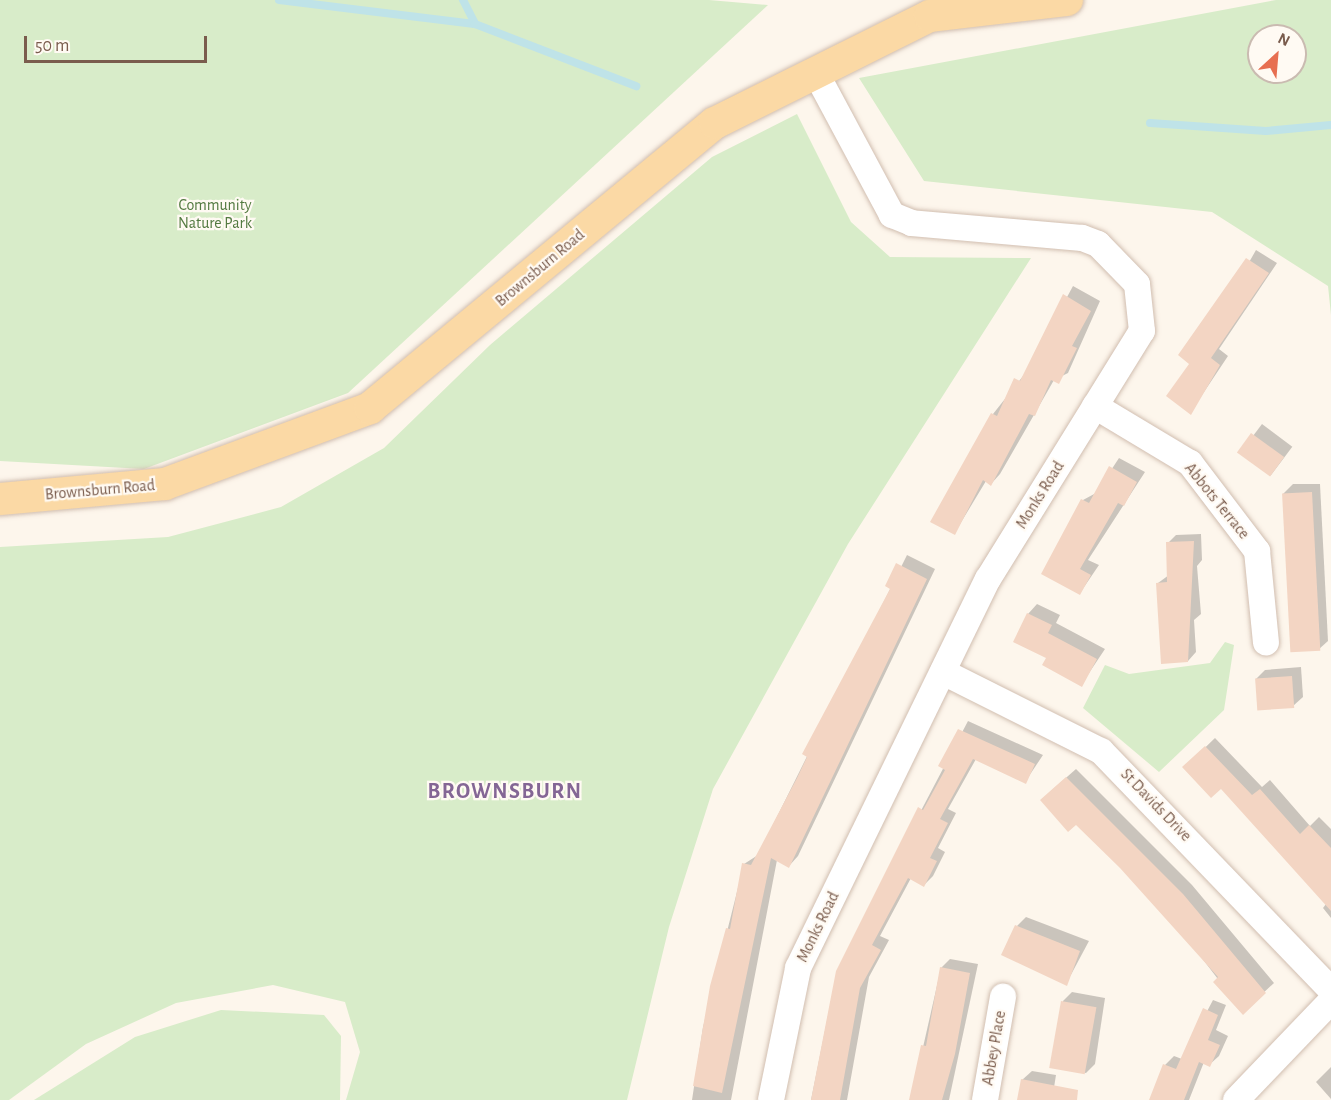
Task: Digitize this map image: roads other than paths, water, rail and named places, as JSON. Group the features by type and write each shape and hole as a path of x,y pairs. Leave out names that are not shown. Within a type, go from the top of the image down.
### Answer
{"main road":[{"name":"Brownsburn Road","path":"0,499 165,484 370,408 715,123 930,16 1067,0"}],"street":[{"name":"Monks Road","path":"771,1100 798,968 988,579 1142,331 1137,284 1118,261 1082,238 912,223 892,215 816,73"},
{"name":"Abbots Terrace","path":"1095,406 1190,463 1257,550 1266,643"},
{"name":"St Davids Drive","path":"943,672 1101,751 1331,990"},
{"name":"Abbey Place","path":"985,1100 1004,997"},
{"path":"1236,1100 1331,1001"}],"waterway":[{"path":"279,0 475,24"},
{"path":"463,0 475,24 636,86"},
{"path":"1150,123 1266,131 1331,125"}],"district":[{"name":"BROWNSBURN","path":"505,792"}],"park label":[{"name":"Community Nature Park","path":"215,214"}]}
